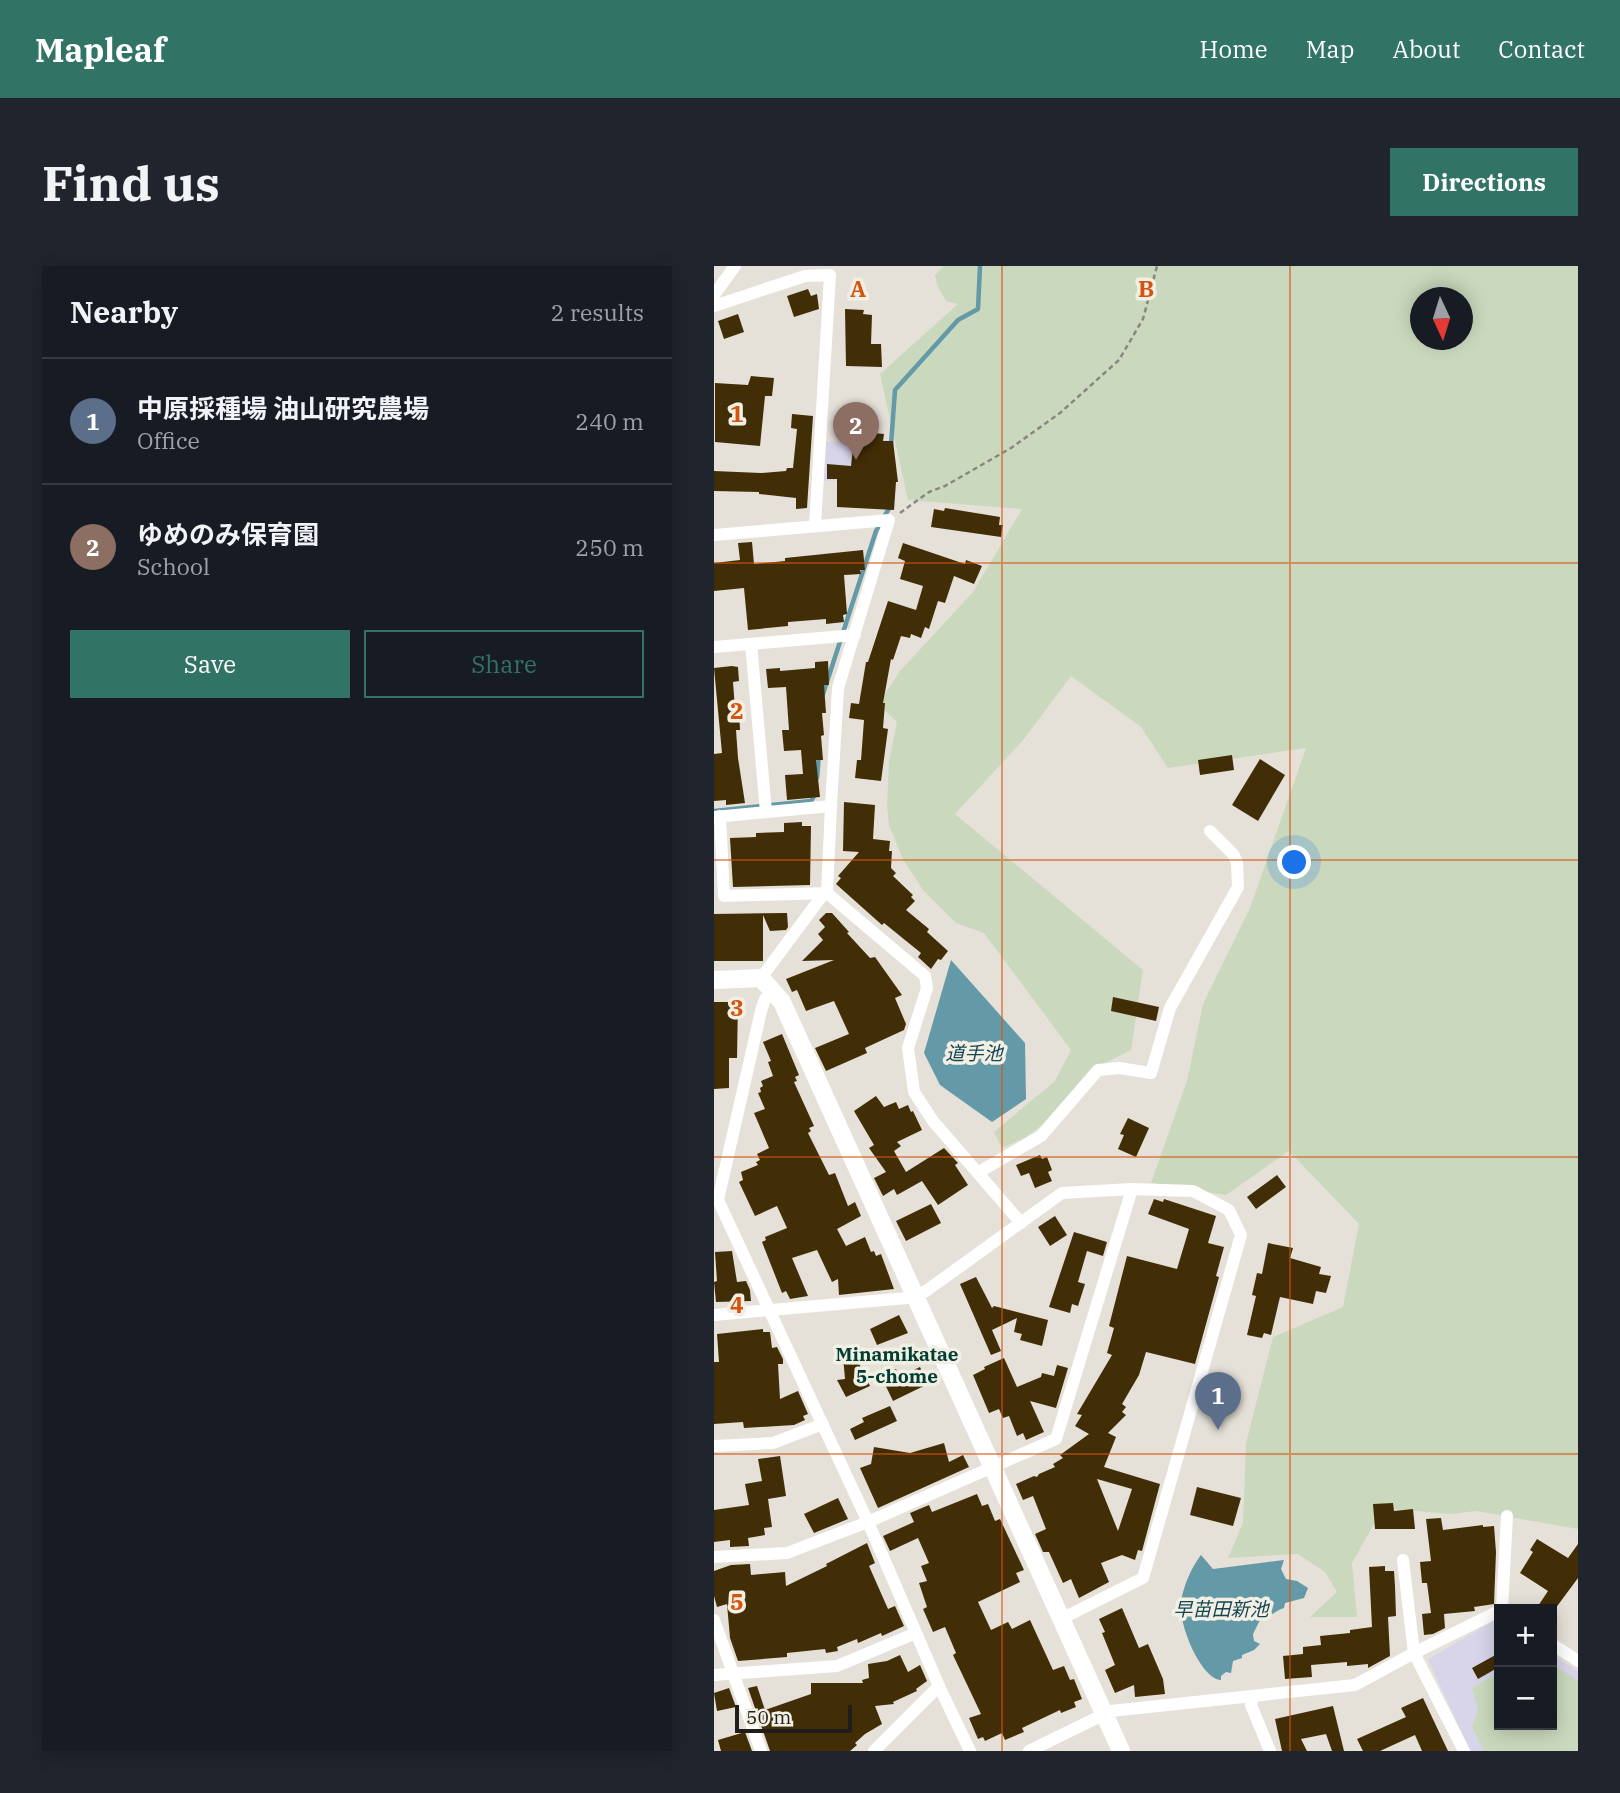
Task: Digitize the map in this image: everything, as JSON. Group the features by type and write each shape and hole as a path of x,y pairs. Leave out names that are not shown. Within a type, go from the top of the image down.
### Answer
{"street":[{"path":"714,295 735,266"},
{"path":"714,306 805,276 830,275 815,526"},
{"path":"714,535 889,520 838,688 827,893 761,978"},
{"path":"714,647 855,635"},
{"path":"751,644 765,806"},
{"path":"831,806 765,806 717,816 724,896 827,893 925,976 927,988 908,1048 914,1092 933,1121 1021,1223"},
{"path":"979,1172 1041,1136 1098,1070 1119,1068 1152,1073 1170,1008 1238,887 1237,862 1233,854 1210,831"},
{"path":"714,980 761,978 782,1002 1121,1751"},
{"path":"775,993 765,999 761,1011 716,1200 868,1522 970,1751"},
{"path":"714,1557 787,1553 868,1522 1056,1439 1132,1189"},
{"path":"714,1315 907,1298 926,1291 1062,1192 1132,1189 1193,1191 1229,1210 1241,1235 1143,1578 1063,1618"},
{"path":"714,1446 773,1443 822,1424"},
{"path":"1501,1604 1507,1516"},
{"path":"1403,1560 1414,1653 1464,1751"},
{"path":"1029,1751 1111,1711 1355,1685 1494,1613"},
{"path":"714,1620 761,1751"},
{"path":"714,1675 837,1666 916,1633"},
{"path":"1557,1647 1578,1661"},
{"path":"874,1751 939,1686"},
{"path":"1253,1697 1251,1705 1270,1751"}],"path":[{"path":"889,520 929,492 945,486 1011,448 1060,412 1119,360 1143,319 1157,266"}],"shaded area":[{"path":"889,440 891,479 820,481 823,442"},
{"path":"1494,1621 1494,1730 1557,1730 1557,1657 1578,1672 1578,1751 1470,1751 1428,1659"}],"green space":[{"path":"944,266 1578,266 1578,1529 1476,1511 1451,1514 1383,1508 1352,1563 1357,1617 1310,1617 1337,1592 1325,1572 1298,1554 1228,1558 1243,1523 1246,1443 1273,1337 1343,1307 1359,1224 1289,1151 1226,1195 1151,1183 1187,1081 1203,1004 1250,908 1306,748 1168,768 1141,727 1071,676 1024,739 955,814 1143,970 1131,1050 1091,1070 1042,1125 1026,1137 1002,1148 994,1132 1055,1081 1071,1050 984,933 956,923 923,890 903,859 889,825 887,806 889,761 897,722 882,708 883,697 900,671 973,592 1022,509 908,500 880,374 958,304 946,301 935,275"},
{"path":"1557,1666 1578,1681 1578,1751 1483,1751 1472,1726 1478,1710 1472,1688 1494,1675 1494,1730 1557,1730"}],"water":[{"name":"道手池","path":"951,960 1025,1043 1026,1099 992,1122 940,1085 924,1053"},
{"name":"早苗田新池","path":"1201,1555 1213,1569 1284,1560 1281,1569 1286,1579 1297,1581 1308,1588 1304,1598 1285,1603 1284,1608 1260,1620 1253,1634 1254,1641 1260,1644 1242,1655 1242,1658 1233,1661 1231,1673 1226,1672 1221,1676 1221,1680 1213,1677 1198,1660 1186,1634 1181,1610 1186,1583"}],"building":[{"path":"808,289 811,296 817,294 819,309 794,317 787,296"},
{"path":"845,309 864,310 863,314 872,315 871,344 881,344 882,367 846,366"},
{"path":"738,314 744,332 724,339 718,321"},
{"path":"751,376 774,378 772,396 765,396 760,446 715,442 715,383 748,385"},
{"path":"792,414 813,416 807,508 796,509 796,498 759,492 714,491 714,471 761,473 793,468 797,429 791,428"},
{"path":"848,417 874,419 873,433 884,434 883,441 893,441 898,482 894,510 837,507 837,479 827,479 827,464 851,466 854,438 845,437"},
{"path":"945,508 1000,517 999,525 1003,525 1001,537 931,527 934,509 944,511"},
{"path":"752,542 754,564 863,550 865,570 860,570 861,574 844,575 847,614 843,615 844,622 826,624 826,619 788,622 788,626 748,630 744,588 714,591 714,563 740,560 738,543"},
{"path":"903,543 965,564 966,560 982,566 974,584 954,576 945,603 938,601 929,629 925,627 921,638 911,634 910,638 901,636 893,660 891,659 883,703 883,728 888,729 881,781 855,778 857,760 861,760 864,720 849,718 851,703 859,704 866,662 888,601 916,610 923,586 900,579 905,561 898,558"},
{"path":"828,661 829,685 824,685 826,713 822,713 823,760 816,760 820,797 787,800 785,775 803,774 801,750 784,751 782,730 789,730 786,687 768,688 766,669 780,668 780,671 815,668 815,662"},
{"path":"738,667 739,681 733,682 735,709 739,709 740,730 736,730 745,803 726,805 726,800 714,801 714,754 722,753 714,668"},
{"path":"1232,755 1234,770 1200,775 1198,760"},
{"path":"1260,759 1285,775 1258,821 1232,805"},
{"path":"844,802 875,805 873,839 890,841 891,868 896,873 893,876 913,895 911,897 915,901 906,910 929,929 927,932 948,951 931,969 918,957 921,953 884,923 882,925 836,884 841,878 838,876 859,852 843,851"},
{"path":"802,822 802,826 811,826 810,885 733,887 730,838 784,832 784,823"},
{"path":"787,913 786,930 770,931 763,915 763,961 714,961 714,914"},
{"path":"826,913 832,913 870,958 875,957 902,995 895,998 906,1024 904,1030 865,1048 867,1053 826,1071 815,1048 849,1034 834,1001 806,1011 797,990 792,992 786,979 834,960 802,961 823,940 818,934 825,927 819,920"},
{"path":"1113,997 1159,1007 1156,1021 1111,1011"},
{"path":"714,1002 738,1002 737,1058 729,1058 729,1088 714,1089"},
{"path":"782,1034 799,1075 794,1082 814,1126 809,1128 811,1131 808,1133 829,1175 835,1173 848,1206 855,1202 861,1216 837,1229 846,1246 865,1237 871,1252 874,1251 876,1256 881,1254 894,1289 839,1295 838,1279 832,1282 817,1250 792,1258 808,1296 790,1299 786,1291 782,1293 762,1242 766,1240 765,1237 787,1228 777,1206 755,1216 739,1182 743,1180 741,1172 758,1165 756,1162 760,1160 757,1154 769,1148 754,1113 765,1109 758,1093 763,1086 761,1081 773,1076 768,1062 771,1061 763,1042"},
{"path":"876,1096 884,1107 896,1102 899,1109 908,1105 922,1130 897,1142 901,1146 894,1151 906,1172 944,1148 958,1163 955,1165 968,1185 938,1205 922,1181 897,1195 894,1189 883,1196 874,1178 886,1172 869,1148 874,1145 854,1111"},
{"path":"1128,1118 1149,1128 1136,1157 1118,1149 1124,1135 1120,1134"},
{"path":"1040,1155 1042,1159 1047,1157 1052,1170 1048,1172 1052,1181 1035,1188 1029,1173 1021,1176 1016,1165"},
{"path":"1277,1175 1286,1187 1256,1209 1247,1197"},
{"path":"1154,1199 1163,1202 1164,1199 1216,1216 1208,1243 1224,1247 1216,1276 1219,1277 1195,1364 1146,1352 1139,1375 1122,1404 1126,1407 1122,1412 1126,1415 1108,1433 1116,1437 1104,1467 1160,1484 1142,1551 1138,1550 1135,1560 1122,1555 1101,1563 1109,1582 1079,1598 1071,1579 1063,1583 1049,1552 1043,1552 1035,1534 1046,1529 1033,1496 1023,1500 1016,1484 1055,1467 1053,1464 1063,1458 1060,1455 1089,1434 1075,1426 1082,1415 1077,1414 1112,1355 1107,1353 1114,1328 1109,1326 1127,1256 1177,1269 1189,1229 1148,1214","holes":["1097,1479 1132,1489 1118,1531"]},
{"path":"931,1204 941,1223 906,1241 896,1221"},
{"path":"1055,1216 1067,1235 1050,1246 1038,1227"},
{"path":"1074,1232 1107,1242 1103,1256 1087,1251 1078,1282 1085,1284 1078,1306 1072,1304 1070,1313 1049,1307"},
{"path":"1268,1243 1293,1248 1290,1258 1321,1267 1319,1274 1331,1276 1326,1293 1316,1291 1313,1304 1280,1297 1271,1335 1264,1333 1262,1338 1247,1335 1256,1296 1252,1295 1257,1273 1262,1274"},
{"path":"732,1251 737,1282 746,1281 751,1301 716,1302 715,1252"},
{"path":"976,1277 992,1308 994,1306 1048,1320 1042,1346 1020,1340 1022,1334 1014,1332 1017,1318 992,1330 1001,1351 991,1355 960,1284"},
{"path":"899,1315 908,1333 877,1345 870,1329"},
{"path":"763,1329 763,1332 770,1332 772,1348 777,1347 783,1359 783,1364 778,1364 780,1399 798,1391 808,1414 803,1416 805,1420 794,1425 744,1428 743,1422 714,1424 714,1362 719,1362 717,1334"},
{"path":"853,1351 870,1386 846,1397 837,1380 845,1379 843,1356"},
{"path":"1004,1358 1017,1387 1041,1377 1042,1373 1054,1376 1057,1365 1068,1368 1056,1408 1030,1401 1044,1432 1026,1440 1023,1433 1017,1436 1009,1416 1003,1418 999,1409 989,1413 973,1375"},
{"path":"920,1367 928,1384 893,1401 881,1376 896,1369 899,1377"},
{"path":"890,1406 897,1421 855,1440 850,1429 864,1422 862,1418"},
{"path":"944,1443 949,1462 963,1455 969,1467 878,1508 860,1468 871,1464 874,1447 910,1453"},
{"path":"780,1456 786,1496 768,1499 772,1527 764,1528 765,1535 748,1538 749,1546 730,1547 730,1540 714,1542 714,1510 749,1505 745,1484 762,1481 758,1459"},
{"path":"1197,1487 1241,1498 1233,1526 1190,1515"},
{"path":"977,1494 982,1506 988,1504 995,1521 1000,1519 1024,1570 1016,1573 1020,1582 978,1602 991,1630 1008,1622 1012,1629 1030,1620 1053,1670 1064,1666 1070,1680 1074,1679 1082,1699 1074,1702 1076,1707 1061,1713 1060,1710 1022,1728 1024,1732 1005,1740 1002,1733 985,1741 983,1737 978,1739 969,1718 981,1714 953,1655 956,1653 945,1627 933,1632 923,1609 927,1607 919,1583 927,1581 921,1566 929,1563 918,1538 890,1551 883,1536 914,1522 910,1513 929,1505 932,1512"},
{"path":"838,1498 848,1519 814,1533 804,1514"},
{"path":"1393,1503 1394,1511 1413,1509 1415,1529 1375,1529 1373,1504"},
{"path":"1441,1518 1443,1530 1494,1526 1496,1552 1494,1604 1474,1607 1475,1611 1444,1614 1445,1628 1424,1635 1422,1614 1431,1613 1427,1583 1422,1583 1420,1562 1431,1561 1426,1519"},
{"path":"1537,1539 1568,1558 1578,1544 1578,1578 1557,1606 1557,1604 1539,1604 1548,1591 1520,1573 1533,1552 1530,1550"},
{"path":"867,1543 875,1563 869,1566 888,1609 895,1606 904,1626 858,1643 857,1639 837,1647 838,1651 826,1653 825,1649 787,1653 787,1657 738,1661 730,1638 727,1604 717,1607 714,1596 714,1571 731,1565 750,1564 751,1575 785,1572 786,1586"},
{"path":"1385,1566 1385,1571 1394,1571 1395,1586 1396,1616 1388,1617 1390,1656 1368,1668 1368,1664 1347,1666 1347,1662 1311,1665 1312,1677 1285,1679 1283,1656 1303,1654 1303,1647 1321,1645 1320,1636 1350,1633 1350,1630 1372,1627 1369,1567"},
{"path":"1122,1608 1139,1648 1148,1644 1163,1679 1165,1694 1135,1697 1134,1685 1115,1693 1105,1670 1115,1665 1099,1619"},
{"path":"900,1655 908,1672 920,1665 927,1681 916,1689 917,1691 893,1702 894,1704 875,1706 882,1724 865,1734 850,1751 770,1751 748,1688 757,1686 765,1710 811,1694 811,1683 863,1683 862,1680 869,1678 868,1664 887,1661"},
{"path":"1494,1656 1494,1670 1478,1679 1472,1668"},
{"path":"729,1688 736,1707 717,1711 714,1693"},
{"path":"1423,1698 1448,1751 1422,1751 1415,1735 1380,1751 1363,1751 1357,1739 1406,1717 1401,1708"},
{"path":"1333,1706 1344,1751 1332,1751 1326,1734 1301,1739 1307,1751 1282,1751 1275,1719"},
{"path":"745,1732 752,1751 721,1751 718,1740"}],"waterway":[{"path":"891,445 895,390 958,320 978,309 980,266"},
{"path":"823,694 876,531 891,505"},
{"path":"817,778 819,755"},
{"path":"714,811 811,801 816,793"}],"place":[{"name":"ゆめのみ保育園","path":"856,460"},
{"name":"中原採種場 油山研究農場","path":"1218,1430"}],"district":[{"name":"Minamikatae 5-chome","path":"897,1365"}]}
